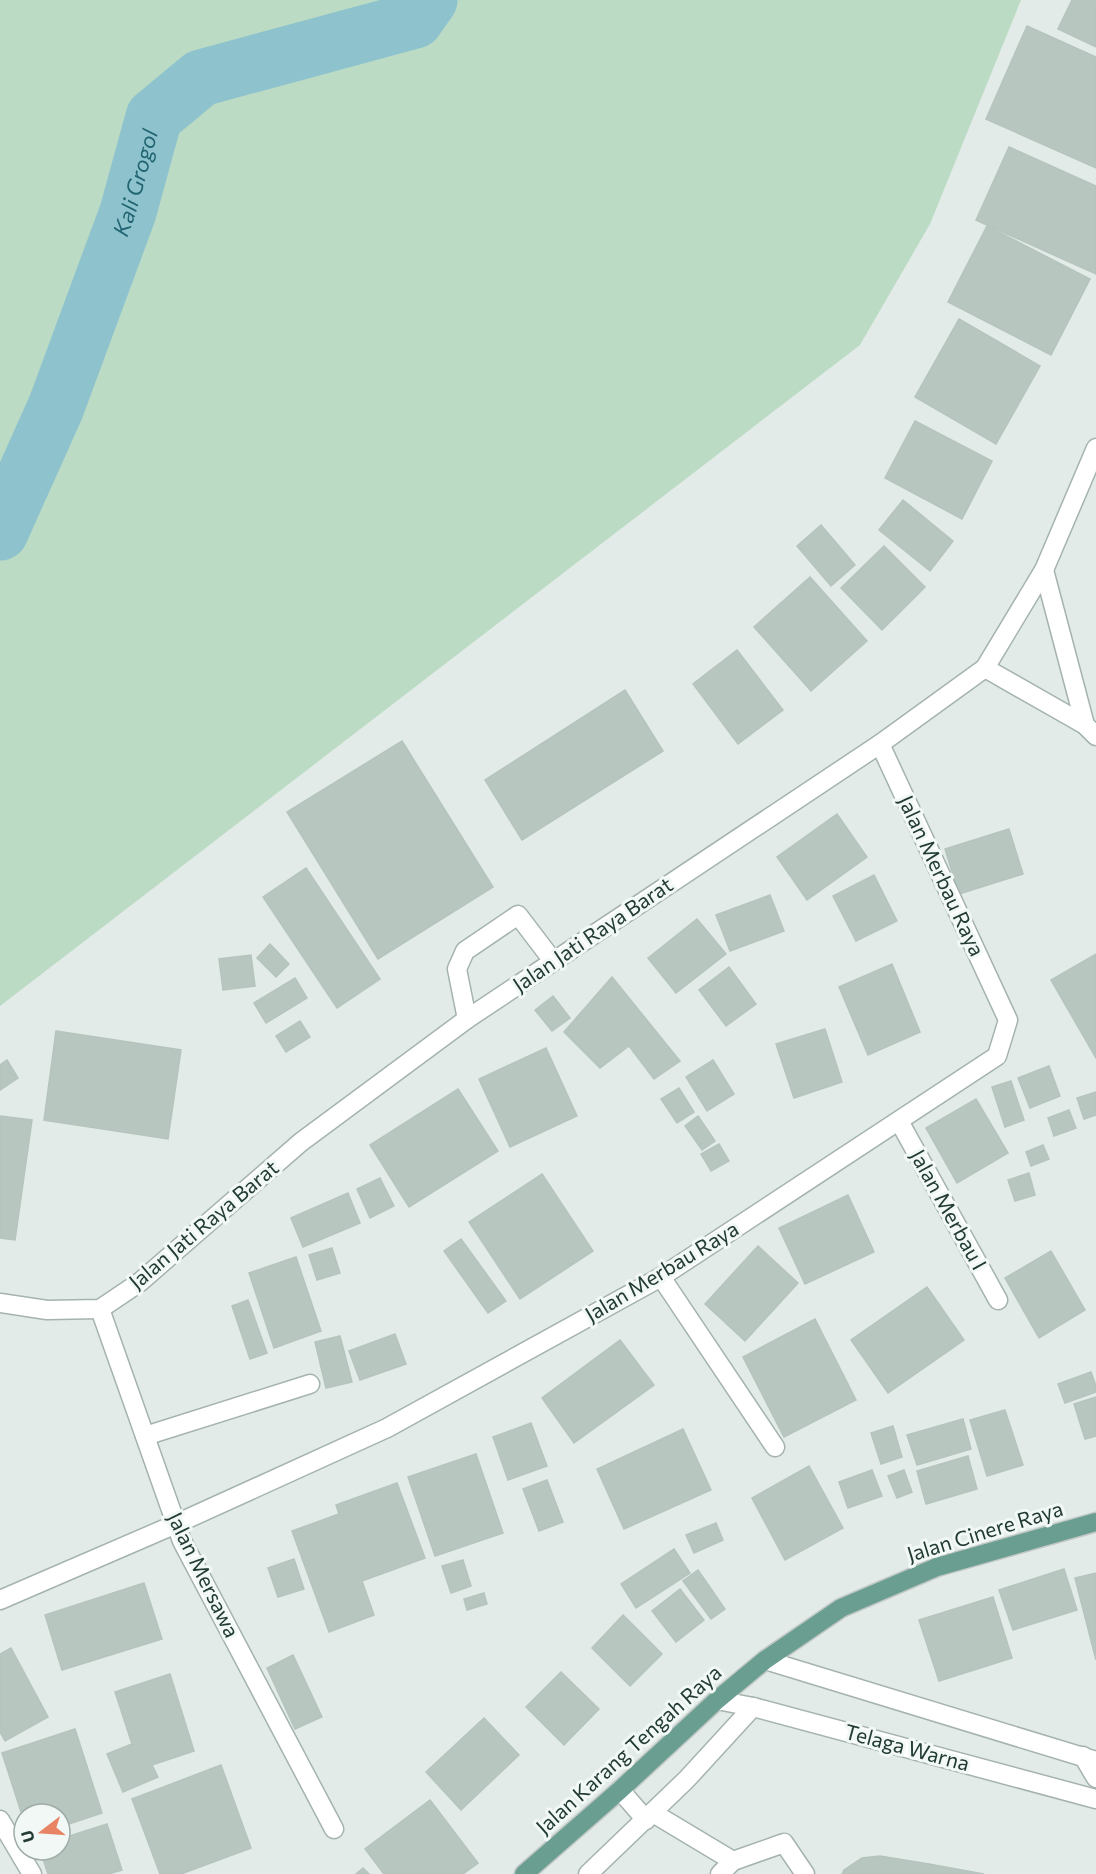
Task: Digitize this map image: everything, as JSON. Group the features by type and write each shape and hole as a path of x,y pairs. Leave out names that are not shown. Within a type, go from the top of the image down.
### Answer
{"main road":[{"name":"Jalan Cinere Raya","path":"765,1660 841,1608 937,1567 1096,1522"},
{"name":"Jalan Karang Tengah Raya","path":"525,1874 717,1700 765,1660"}],"street":[{"name":"Jalan Jati Raya Barat","path":"100,1309 140,1282 301,1143 467,1019 880,744 984,668 1044,570 1096,448"},
{"path":"1044,570 1091,730"},
{"path":"984,668 1091,730"},
{"name":"Jalan Merbau Raya","path":"0,1600 179,1533 387,1428 661,1277 997,1056 1008,1020 880,744"},
{"path":"467,1019 457,969 465,951 518,915 554,961"},
{"name":"Jalan Merbau I","path":"899,1121 998,1300"},
{"path":"661,1277 775,1447"},
{"path":"0,1303 47,1310 100,1309"},
{"name":"Jalan Mersawa","path":"100,1309 179,1533 334,1829"},
{"path":"145,1436 310,1384"},
{"name":"Telaga Warna","path":"765,1660 1090,1758"},
{"name":"Telaga Warna","path":"717,1700 753,1707 1096,1799"},
{"path":"588,1874 650,1817 753,1707"},
{"path":"1090,1758 1096,1778"},
{"path":"620,1790 650,1817 733,1861"},
{"path":"0,1820 32,1874"},
{"path":"720,1874 733,1861 784,1843 806,1874"}],"green space":[{"path":"0,0 1021,0 930,224 860,345 0,1006"}],"building":[{"path":"1072,0 1096,0 1096,47 1058,29"},
{"path":"1027,26 1096,57 1096,168 986,119"},
{"path":"1009,147 1096,186 1096,274 976,220"},
{"path":"987,226 1090,279 1051,355 948,302"},
{"path":"959,319 1040,366 996,444 915,397"},
{"path":"915,421 992,461 962,519 885,478"},
{"path":"903,500 953,541 930,571 879,530"},
{"path":"821,525 855,565 831,586 797,546"},
{"path":"884,546 925,587 882,630 841,588"},
{"path":"810,577 867,641 811,691 754,627"},
{"path":"737,650 783,710 738,744 693,684"},
{"path":"625,690 663,751 522,840 485,780"},
{"path":"402,741 493,887 378,959 287,812"},
{"path":"837,814 867,857 807,900 777,857"},
{"path":"1009,829 1023,874 959,894 945,849"},
{"path":"306,868 380,979 337,1008 263,897"},
{"path":"874,875 897,921 856,941 833,896"},
{"path":"770,895 784,931 730,951 716,915"},
{"path":"697,919 726,954 676,993 648,958"},
{"path":"270,944 289,964 276,977 257,958"},
{"path":"1096,954 1096,1058 1051,980"},
{"path":"251,955 255,986 223,990 219,959"},
{"path":"892,964 920,1032 868,1055 839,987"},
{"path":"729,967 756,1004 726,1026 699,990"},
{"path":"612,977 680,1061 654,1079 629,1046 600,1068 564,1032"},
{"path":"295,978 307,998 266,1023 254,1003"},
{"path":"553,996 570,1018 552,1031 535,1010"},
{"path":"300,1021 310,1037 286,1052 276,1036"},
{"path":"825,1029 842,1082 794,1098 776,1044"},
{"path":"56,1031 181,1050 168,1139 44,1120"},
{"path":"546,1048 577,1116 510,1147 479,1079"},
{"path":"7,1060 18,1078 0,1090 0,1065"},
{"path":"713,1060 734,1094 707,1111 686,1077"},
{"path":"1049,1066 1060,1096 1030,1108 1018,1078"},
{"path":"1011,1081 1024,1120 1005,1127 992,1087"},
{"path":"679,1088 694,1112 677,1123 661,1099"},
{"path":"458,1089 498,1151 409,1207 370,1145"},
{"path":"1096,1092 1096,1115 1084,1119 1077,1098"},
{"path":"976,1099 1008,1153 957,1183 926,1128"},
{"path":"1069,1110 1076,1128 1054,1136 1048,1118"},
{"path":"0,1116 32,1120 15,1240 0,1238"},
{"path":"698,1116 715,1141 702,1150 685,1126"},
{"path":"719,1144 729,1161 711,1171 701,1154"},
{"path":"1043,1145 1049,1159 1031,1166 1026,1152"},
{"path":"1029,1173 1035,1195 1015,1201 1008,1180"},
{"path":"542,1174 593,1251 520,1299 469,1222"},
{"path":"380,1178 394,1206 370,1218 357,1189"},
{"path":"348,1193 360,1223 303,1247 291,1218"},
{"path":"848,1195 874,1252 805,1284 779,1228"},
{"path":"461,1239 506,1301 488,1313 444,1251"},
{"path":"758,1246 798,1283 745,1341 705,1304"},
{"path":"332,1248 340,1273 317,1280 309,1255"},
{"path":"1051,1251 1085,1310 1039,1338 1005,1278"},
{"path":"296,1257 321,1331 274,1348 249,1273"},
{"path":"927,1287 964,1340 888,1393 851,1340"},
{"path":"248,1300 267,1353 250,1359 232,1306"},
{"path":"815,1319 856,1400 784,1437 743,1357"},
{"path":"395,1334 406,1364 360,1380 349,1351"},
{"path":"340,1336 352,1382 326,1388 315,1342"},
{"path":"620,1340 654,1385 574,1443 542,1398"},
{"path":"1091,1372 1096,1392 1065,1403 1058,1384"},
{"path":"1096,1397 1096,1436 1085,1439 1074,1404"},
{"path":"1005,1410 1023,1465 987,1476 970,1420"},
{"path":"963,1419 971,1449 917,1465 907,1435"},
{"path":"531,1423 547,1466 508,1480 493,1437"},
{"path":"893,1426 902,1457 881,1464 871,1433"},
{"path":"683,1429 711,1490 624,1529 597,1469"},
{"path":"476,1454 503,1533 435,1556 408,1477"},
{"path":"968,1456 977,1489 926,1504 917,1471"},
{"path":"809,1466 843,1528 785,1560 752,1498"},
{"path":"872,1470 882,1496 848,1508 839,1482"},
{"path":"904,1470 912,1492 897,1498 888,1476"},
{"path":"547,1480 563,1522 539,1531 523,1489"},
{"path":"397,1483 425,1558 362,1581 374,1615 329,1632 292,1531 339,1514 336,1505"},
{"path":"716,1523 723,1540 694,1553 686,1535"},
{"path":"674,1549 690,1573 636,1608 621,1584"},
{"path":"294,1559 304,1589 278,1597 268,1568"},
{"path":"463,1560 471,1586 451,1593 442,1566"},
{"path":"1064,1569 1077,1610 1013,1630 999,1590"},
{"path":"698,1570 725,1609 711,1619 683,1581"},
{"path":"1096,1573 1096,1660 1075,1578"},
{"path":"144,1583 162,1639 62,1670 45,1615"},
{"path":"680,1589 704,1620 676,1642 652,1611"},
{"path":"484,1593 487,1604 467,1610 464,1599"},
{"path":"993,1597 1012,1658 939,1681 919,1620"},
{"path":"623,1615 662,1654 630,1686 592,1648"},
{"path":"11,1648 48,1717 5,1741 0,1732 0,1654"},
{"path":"293,1655 322,1717 295,1729 267,1668"},
{"path":"561,1672 599,1709 564,1745 526,1707"},
{"path":"170,1674 194,1751 152,1765 158,1777 123,1792 107,1754 132,1744 115,1692"},
{"path":"484,1718 519,1755 461,1810 426,1772"},
{"path":"75,1729 102,1813 72,1823 72,1802 18,1802 2,1753"},
{"path":"221,1765 251,1848 181,1874 160,1874 132,1799"},
{"path":"430,1800 478,1863 463,1874 384,1874 365,1849"},
{"path":"107,1824 122,1870 109,1874 48,1874 44,1862 72,1862 72,1835"},
{"path":"880,1856 984,1874 842,1874 844,1870 862,1858"},
{"path":"363,1868 369,1874 356,1874"}],"waterway":[{"name":"Kali Grogol","path":"0,532 56,407 128,212 154,117 201,78 415,20 429,0"}]}
